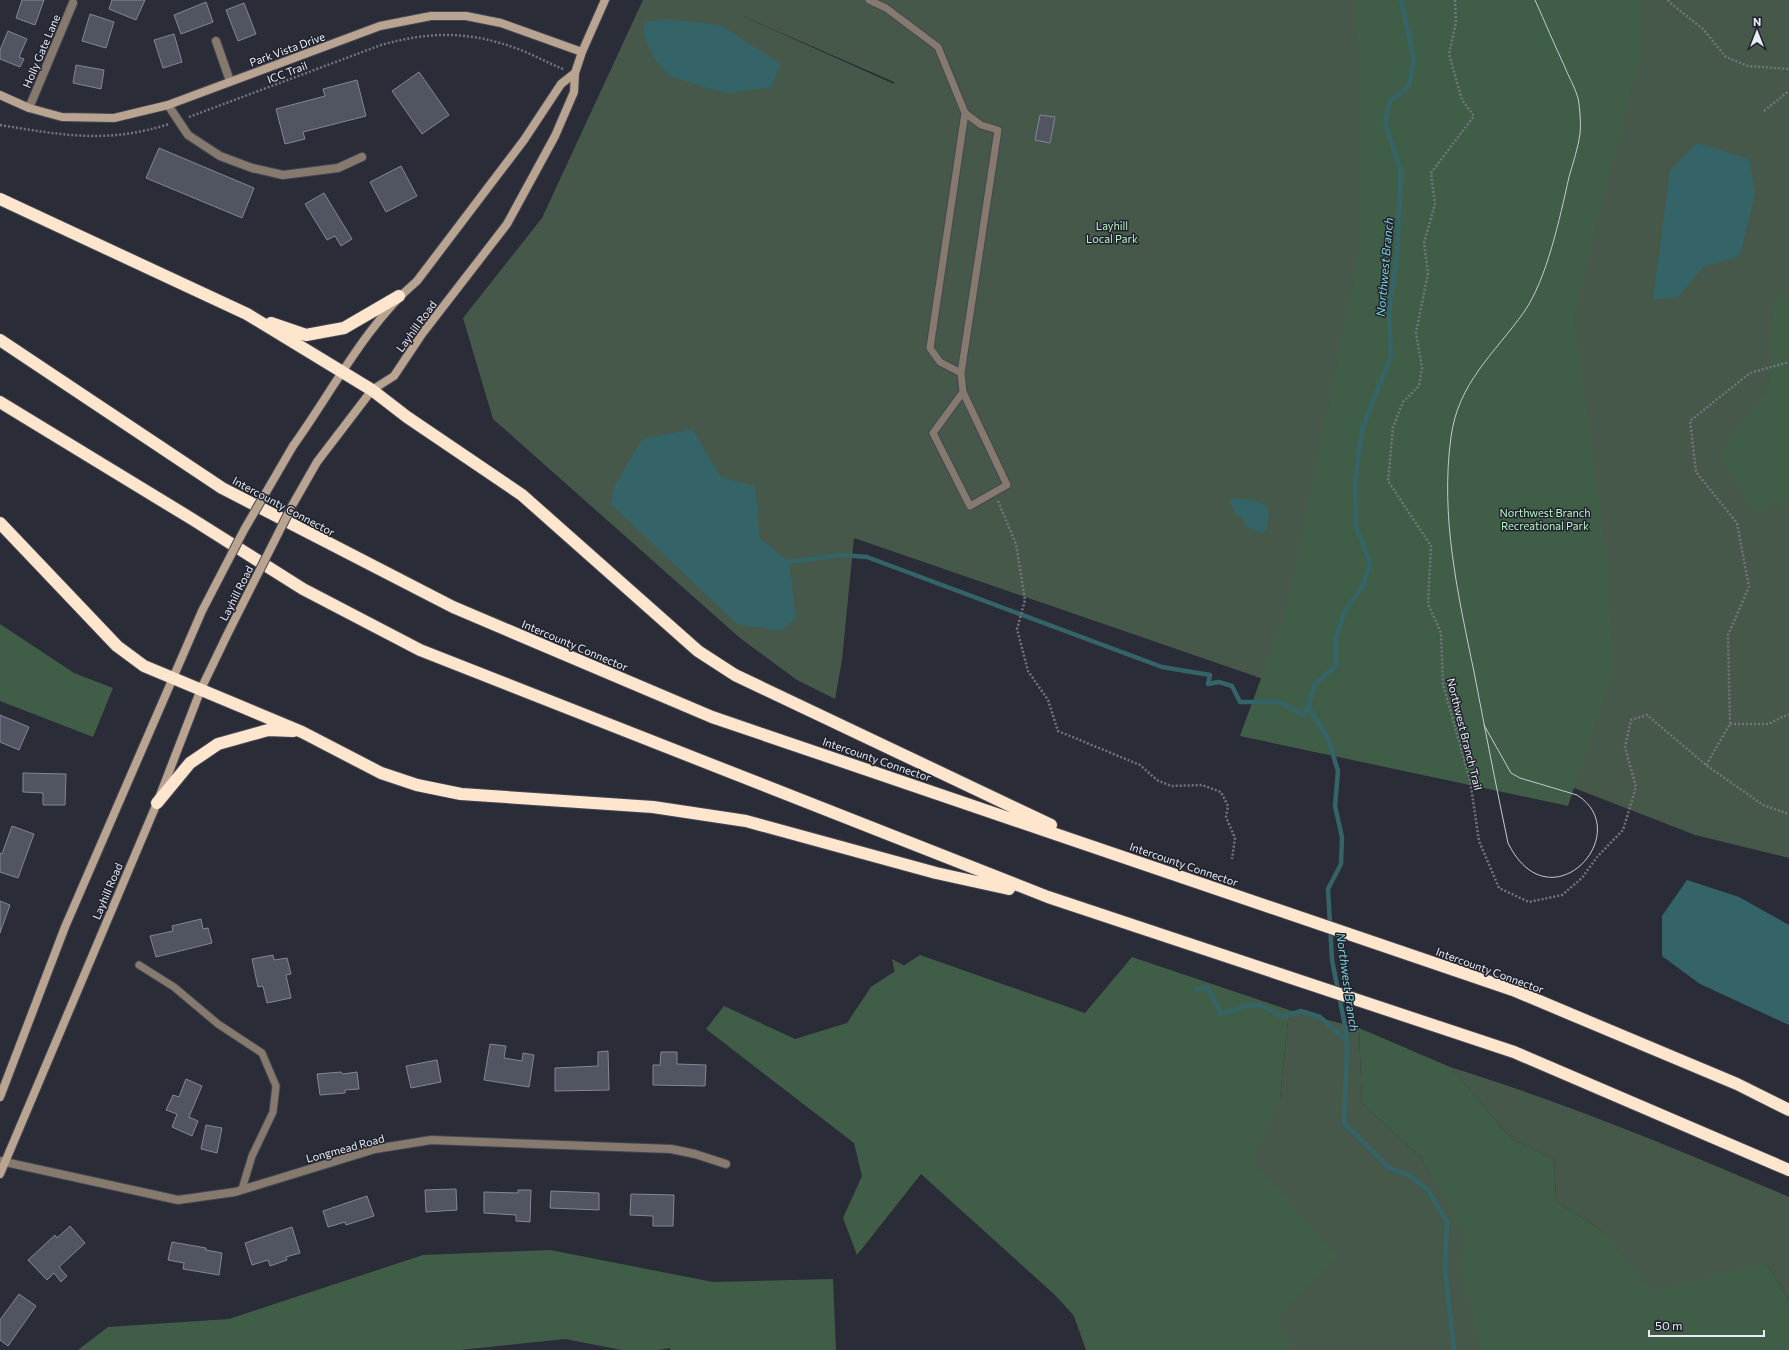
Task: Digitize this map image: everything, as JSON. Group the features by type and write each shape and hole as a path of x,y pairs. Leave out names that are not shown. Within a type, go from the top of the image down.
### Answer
{"highway":[{"path":"0,199 247,314 306,335 344,328 399,296"},
{"path":"247,314 372,390 408,417 522,494 698,651 735,675 1100,849"},
{"name":"Intercounty Connector","path":"0,340 222,488 453,607 712,717 1513,990 1737,1084 1789,1110"},
{"path":"0,402 192,519 303,589 420,650 1048,897 1514,1052 1789,1170"},
{"path":"0,523 117,646 144,666 302,732 381,772 418,785 461,794 653,807 746,821 936,872 1048,897"},
{"path":"157,803 190,763 218,744 268,730 302,732"}],"main road":[{"name":"Layhill Road","path":"0,1174 2,1162 157,803 201,689 227,634 293,504 317,462 372,390 394,376 422,334 507,224 555,136 574,92 574,74 582,52 605,0"},
{"name":"Park Vista Drive","path":"0,95 29,108 62,117 114,118 168,105 380,26 431,16 466,16 501,23 582,52"},
{"name":"Layhill Road","path":"0,1097 65,927 202,612 244,530 293,446 317,414 342,372 399,296 417,281 524,140 560,84 574,74"}],"street":[{"name":"Holly Gate Lane","path":"29,108 73,3"},
{"path":"216,41 230,81"},
{"path":"168,105 188,134 220,156 252,168 283,174 338,168 362,157"},
{"name":"Longmead Road","path":"2,1162 178,1200 242,1190 375,1149 431,1140 671,1149 695,1154 726,1164"}],"lane":[{"path":"869,0 886,8 938,47 965,114 930,348 940,362 961,373"},
{"path":"963,392 933,433 970,506 1007,485 963,392 961,373 998,130 981,125 965,114"},
{"path":"139,965 174,987 218,1024 262,1052 276,1086 273,1112 252,1156 242,1190"}],"path":[{"name":"Northwest Branch Trail","path":"1455,0 1456,22 1449,54 1462,100 1474,116 1431,173 1434,204 1424,243 1428,273 1416,334 1422,368 1418,386 1403,402 1393,427 1388,481 1431,546 1428,604 1441,633 1442,684 1470,780 1479,841 1499,888 1529,902 1562,895 1582,878 1597,857 1623,830 1636,787 1625,747 1631,720 1647,715 1706,765 1763,805 1789,814"},
{"path":"1668,0 1704,29 1726,56 1748,66 1789,69"},
{"name":"ICC Trail","path":"0,125 75,137 132,134 178,121 381,45 408,37 436,34 465,35 491,40 519,49 574,74"},
{"path":"1764,111 1789,91"},
{"path":"1706,765 1730,724 1728,635 1749,587 1737,523 1696,472 1690,422 1750,373 1789,362"},
{"path":"1002,508 1016,544 1025,600 1017,629 1028,672 1048,700 1058,731 1140,765 1157,780 1171,786 1202,785 1221,792 1228,806 1226,817 1235,838 1232,859"},
{"path":"1730,724 1768,724 1789,714"}],"green space":[{"path":"643,0 1789,0 1789,858 1695,835 1533,772 854,538 842,660 835,699 797,680 740,638 493,419 463,318 542,218","holes":["738,14 894,82 894,84"]},
{"name":"Northwest Branch Recreational Park","path":"1355,0 1641,0 1641,53 1593,234 1574,318 1607,562 1613,670 1568,806 1240,736 1290,599 1360,250 1360,68"},
{"path":"1774,298 1789,300 1789,492 1788,497 1755,514 1720,452 1768,391"},
{"path":"0,624 74,673 113,688 93,737 0,701"},
{"path":"920,955 1085,1013 1132,957 1289,1010 1280,1099 1252,1160 1337,1256 1276,1318 1291,1350 1087,1350 1077,1319 1055,1295 921,1174 857,1255 843,1218 862,1176 854,1143 706,1029 724,1006 795,1039 847,1023 871,987"},
{"path":"892,959 1062,1050 1280,1099 1289,1010 1359,1028 1362,1103 1421,1158 1436,1183 1612,1245 1599,1228 1556,1202 1554,1159 1512,1139 1450,1067 1579,1111 1789,1197 1789,1301 1766,1262 1789,1350 1086,1350 1030,1194 910,1047"},
{"path":"1359,1028 1450,1067 1512,1139 1554,1159 1556,1202 1599,1228 1652,1292 1766,1262 1789,1301 1789,1350 1481,1350 1460,1262 1468,1238 1421,1158 1362,1103"},
{"path":"550,1250 713,1282 833,1279 836,1350 670,1350 670,1348 658,1350 622,1350 565,1339 460,1350 78,1350 108,1327 229,1319 423,1255"}],"shaded area":[{"path":"666,19 720,25 781,64 771,87 730,93 707,88 670,76 653,57 643,33 645,22"},
{"path":"1697,143 1749,159 1755,194 1740,256 1703,267 1678,297 1653,300 1670,170"},
{"path":"692,429 721,477 755,486 760,538 789,562 796,618 781,631 737,624 611,504 614,487 642,439"},
{"path":"1235,498 1254,500 1266,505 1269,513 1267,530 1262,533 1247,528 1242,517 1236,515 1229,499"},
{"path":"1687,880 1739,897 1789,925 1789,1025 1700,984 1662,956 1662,916"}],"building":[{"path":"22,0 44,0 35,25 16,18"},
{"path":"112,0 145,0 136,20 109,9"},
{"path":"206,2 213,22 181,34 174,15"},
{"path":"244,3 256,34 238,41 226,10"},
{"path":"90,14 114,22 106,48 82,41"},
{"path":"8,31 27,39 19,57 24,59 20,67 0,59 0,50"},
{"path":"174,34 182,62 163,68 154,40"},
{"path":"76,65 104,70 101,89 73,83"},
{"path":"419,72 449,115 422,134 392,91"},
{"path":"357,80 366,116 303,132 305,139 285,144 276,109 325,96 323,89"},
{"path":"1040,115 1055,117 1050,143 1035,140"},
{"path":"159,148 254,188 242,218 146,178"},
{"path":"401,166 417,196 386,212 370,182"},
{"path":"324,193 352,239 341,246 335,236 327,240 305,204"},
{"path":"0,715 29,727 19,750 0,742"},
{"path":"23,773 66,774 65,805 43,805 43,793 23,792"},
{"path":"12,826 34,834 18,878 0,872 0,853 2,854"},
{"path":"0,901 10,905 0,933"},
{"path":"201,919 203,929 208,928 212,943 156,957 150,936 173,931 172,926"},
{"path":"273,955 274,960 287,958 291,974 286,975 291,998 267,1003 263,986 258,987 252,959"},
{"path":"490,1044 506,1046 504,1058 522,1061 523,1053 534,1055 529,1087 484,1080"},
{"path":"608,1051 609,1090 555,1091 555,1068 598,1066 598,1052"},
{"path":"661,1052 677,1052 677,1064 706,1065 705,1086 653,1085 653,1065 660,1065"},
{"path":"437,1060 441,1082 411,1088 406,1066"},
{"path":"341,1072 343,1074 357,1072 359,1089 345,1090 345,1093 320,1095 317,1074"},
{"path":"186,1079 202,1086 189,1117 198,1121 192,1136 172,1127 177,1114 166,1110 173,1095 179,1097"},
{"path":"206,1125 222,1128 217,1153 201,1149"},
{"path":"456,1189 457,1210 426,1212 425,1190"},
{"path":"518,1190 531,1190 530,1222 516,1221 516,1215 484,1213 484,1192 518,1193"},
{"path":"551,1191 599,1193 599,1210 550,1208"},
{"path":"631,1194 674,1195 673,1226 653,1226 653,1216 630,1215"},
{"path":"367,1196 374,1216 346,1225 345,1222 328,1227 323,1211"},
{"path":"70,1226 85,1243 59,1267 67,1276 61,1282 54,1273 47,1280 28,1260 55,1235 57,1238"},
{"path":"292,1227 300,1253 286,1257 287,1260 270,1266 268,1260 252,1265 245,1243"},
{"path":"172,1242 206,1248 206,1250 222,1253 219,1275 183,1269 184,1263 168,1260"},
{"path":"19,1294 36,1306 8,1346 0,1340 0,1320"}],"waterway":[{"name":"Northwest Branch","path":"1401,0 1414,60 1409,86 1390,101 1385,123 1401,172 1397,255 1389,312 1391,356 1362,429 1355,484 1356,527 1370,562 1364,584 1345,611 1336,637 1336,666 1315,684 1308,707 1328,738 1338,771 1335,806 1342,837 1341,864 1328,889 1332,960 1346,1031 1347,1052 1344,1123 1389,1168 1409,1175 1428,1190 1447,1222 1445,1270 1454,1350"},
{"path":"789,562 842,555 867,557 1162,667 1210,675 1208,684 1219,682 1232,686 1240,702 1280,702 1303,715 1308,707"},
{"path":"1196,989 1208,988 1221,1014 1253,1005 1266,1007 1282,1017 1301,1011 1320,1017 1346,1040"}],"tram line":[{"path":"1484,725 1511,773 1520,778 1577,795 1593,811 1597,830 1593,849 1581,865 1564,875 1545,877 1525,867 1508,843 1486,736 1462,614 1452,555 1449,526 1448,467 1451,437 1455,418 1469,385 1524,312 1539,283 1557,229 1580,134 1580,111 1577,94 1535,0"}],"park label":[{"name":"Layhill Local Park","path":"1112,231"}]}
